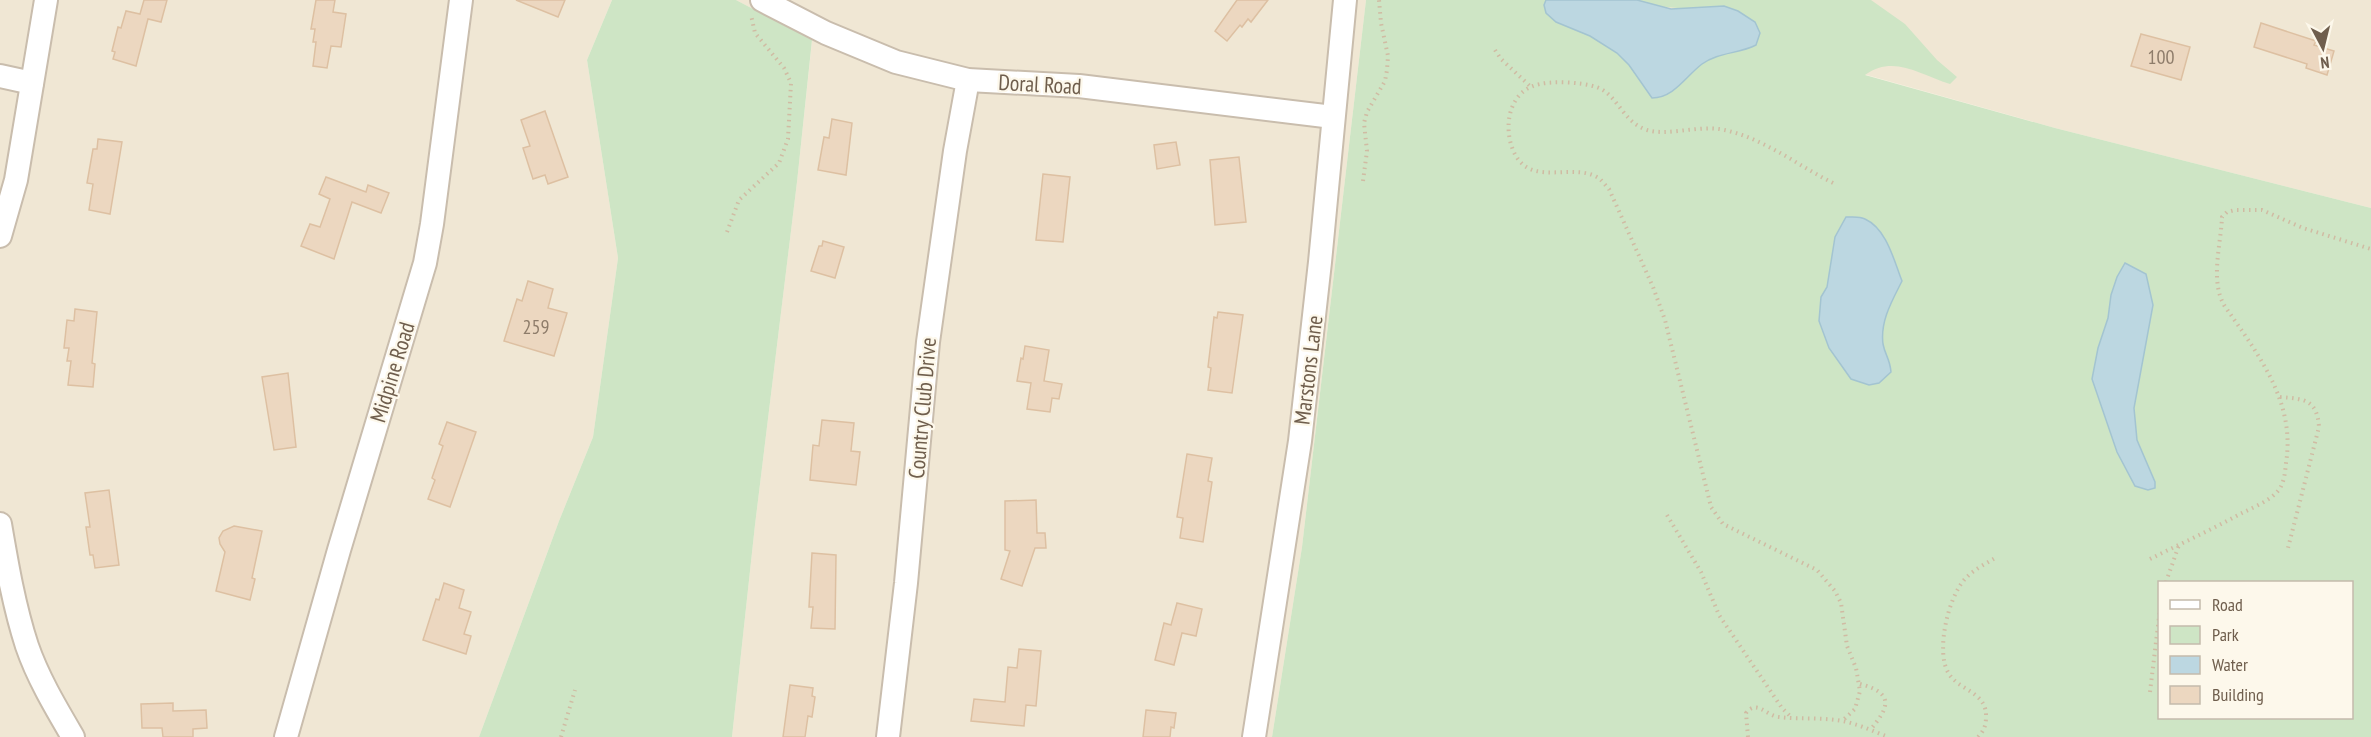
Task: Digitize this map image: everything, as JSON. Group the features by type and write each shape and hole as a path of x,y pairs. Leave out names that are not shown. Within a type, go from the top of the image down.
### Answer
{"street":[{"path":"0,236 16,180 46,0"},
{"name":"Midpine Road","path":"286,737 425,263 461,0"},
{"name":"Marstons Lane","path":"1254,737 1300,441 1345,0"},
{"name":"Doral Road","path":"756,4 896,62 968,80 1079,86 1333,117"},
{"path":"0,76 32,83"},
{"name":"Country Club Drive","path":"888,737 906,583 928,342 955,151 968,80"},
{"path":"0,524 14,597 27,647 43,684 73,737"}],"path":[{"path":"1363,181 1367,151 1364,123 1370,105 1385,81 1387,70 1388,56 1379,0"},
{"path":"727,232 739,200 779,163 788,140 790,83 784,68 755,33 756,4"},
{"path":"1495,50 1506,65 1531,87"},
{"path":"1833,183 1749,136 1700,128 1660,132 1643,129 1634,125 1604,90 1595,86 1547,83 1531,87 1522,94 1509,115 1509,139 1522,164 1538,172 1578,172 1596,177 1609,189 1653,287 1665,320 1692,437 1710,507 1715,516 1723,524 1817,570 1827,579 1841,603 1847,646 1860,684 1859,700 1842,722"},
{"path":"2150,559 2260,504 2278,492 2283,480 2287,455 2285,412 2280,397 2270,372 2220,298 2218,259 2222,217 2227,212 2235,210 2262,210 2303,228 2371,249"},
{"path":"2280,397 2304,399 2314,406 2318,415 2319,427 2288,548"},
{"path":"1667,514 1701,572 1708,592 1728,629 1782,708 1792,718"},
{"path":"2166,581 2180,544"},
{"path":"1978,737 1983,732 1986,723 1987,709 1980,698 1955,681 1944,665 1944,628 1957,592 1965,578 1995,558"},
{"path":"2150,692 2158,626"},
{"path":"1860,684 1874,687 1881,692 1884,701 1883,716 1870,730"},
{"path":"561,737 575,690"},
{"path":"1748,737 1745,718 1746,713 1752,707 1758,707 1776,717 1842,722 1889,737"}],"shaded area":[{"path":"0,0 612,0 587,60 618,258 593,437 559,521 479,737 0,737"},
{"path":"736,0 1366,0 1302,547 1272,737 732,737 812,41"},
{"path":"1601,0 2371,0 2371,208 2055,128"}],"green space":[{"path":"612,0 736,0 812,40 732,737 479,737 559,521 593,437 618,258 587,60"},
{"path":"1366,0 1601,0 1756,44 1688,9 1656,6 1637,0 1871,0 1905,24 1937,60 1957,77 1950,84 1897,66 1886,66 1865,75 2055,128 2371,208 2371,737 1272,737 1302,547"}],"water":[{"path":"1546,0 1637,0 1671,9 1724,6 1738,11 1755,22 1760,33 1756,45 1708,60 1673,90 1660,97 1652,98 1629,65 1617,53 1590,36 1556,22 1546,13 1544,5"},
{"path":"1846,217 1863,218 1879,230 1889,246 1902,281 1883,327 1883,344 1891,372 1879,383 1869,385 1851,379 1829,348 1819,321 1821,297 1827,287 1835,237"},
{"path":"2125,263 2146,274 2153,305 2134,408 2137,440 2155,482 2155,488 2148,490 2135,486 2117,452 2092,379 2098,348 2108,318 2111,295"}],"building":[{"path":"144,0 167,0 161,22 148,19 136,66 113,59 115,52 112,51 118,27 121,28 126,11 140,14"},
{"path":"316,0 335,0 333,12 346,14 341,47 331,46 327,68 313,66 316,42 313,42 315,29 311,29"},
{"path":"516,0 565,0 558,17"},
{"path":"1237,0 1268,0 1251,22 1248,19 1242,27 1240,25 1227,41 1215,31"},
{"path":"2261,23 2316,41 2314,45 2334,51 2327,75 2306,68 2307,64 2254,47"},
{"path":"2141,34 2190,47 2181,80 2131,66"},
{"path":"545,111 568,177 548,184 545,175 533,179 523,148 530,146 521,120"},
{"path":"832,119 852,123 846,175 818,170 824,137 829,138"},
{"path":"98,139 122,142 110,214 89,210 93,184 87,183 93,149 97,149"},
{"path":"1176,142 1180,165 1157,169 1154,145"},
{"path":"1239,157 1246,222 1215,225 1210,160"},
{"path":"1043,174 1070,177 1063,242 1036,240"},
{"path":"326,177 366,192 368,185 389,193 381,213 352,202 334,259 301,246 310,224 320,227 330,199 319,194"},
{"path":"823,241 844,247 835,278 811,271 819,246 822,246"},
{"path":"528,281 553,289 548,308 567,313 554,356 504,341 517,299 522,301"},
{"path":"75,309 97,312 92,363 95,364 93,387 68,385 71,361 67,361 69,348 64,348 67,320 74,321"},
{"path":"1218,312 1243,315 1232,393 1208,390 1211,368 1208,367 1214,317 1217,318"},
{"path":"1025,346 1049,350 1044,381 1062,384 1059,399 1052,398 1050,412 1027,409 1031,383 1017,381"},
{"path":"288,373 296,447 274,450 262,377"},
{"path":"822,420 854,423 851,451 860,452 856,485 810,480 813,445 819,446"},
{"path":"447,422 476,432 450,507 428,499 435,480 432,478 443,446 439,444"},
{"path":"1187,454 1212,458 1208,481 1212,482 1203,542 1180,538 1183,518 1177,517"},
{"path":"109,490 119,565 95,568 93,555 90,555 86,527 90,527 85,493"},
{"path":"1036,500 1037,533 1045,533 1046,548 1035,548 1022,586 1001,579 1010,551 1005,550 1005,501"},
{"path":"234,526 262,531 250,600 216,591 225,552 219,538 223,531"},
{"path":"812,553 836,555 835,629 811,628 813,607 809,607"},
{"path":"444,583 464,590 459,608 471,612 464,634 471,636 466,654 423,640 436,599 439,600"},
{"path":"1177,603 1202,609 1196,636 1182,633 1174,665 1155,660 1164,623 1171,625"},
{"path":"1019,649 1041,651 1036,706 1026,705 1024,726 971,721 974,699 1005,702 1008,667 1017,668"},
{"path":"790,685 813,688 812,696 815,697 812,717 808,716 805,737 783,737"},
{"path":"173,703 173,711 206,710 207,728 193,729 193,737 163,737 162,728 142,728 141,704"},
{"path":"1146,710 1176,713 1170,737 1143,737"}]}
